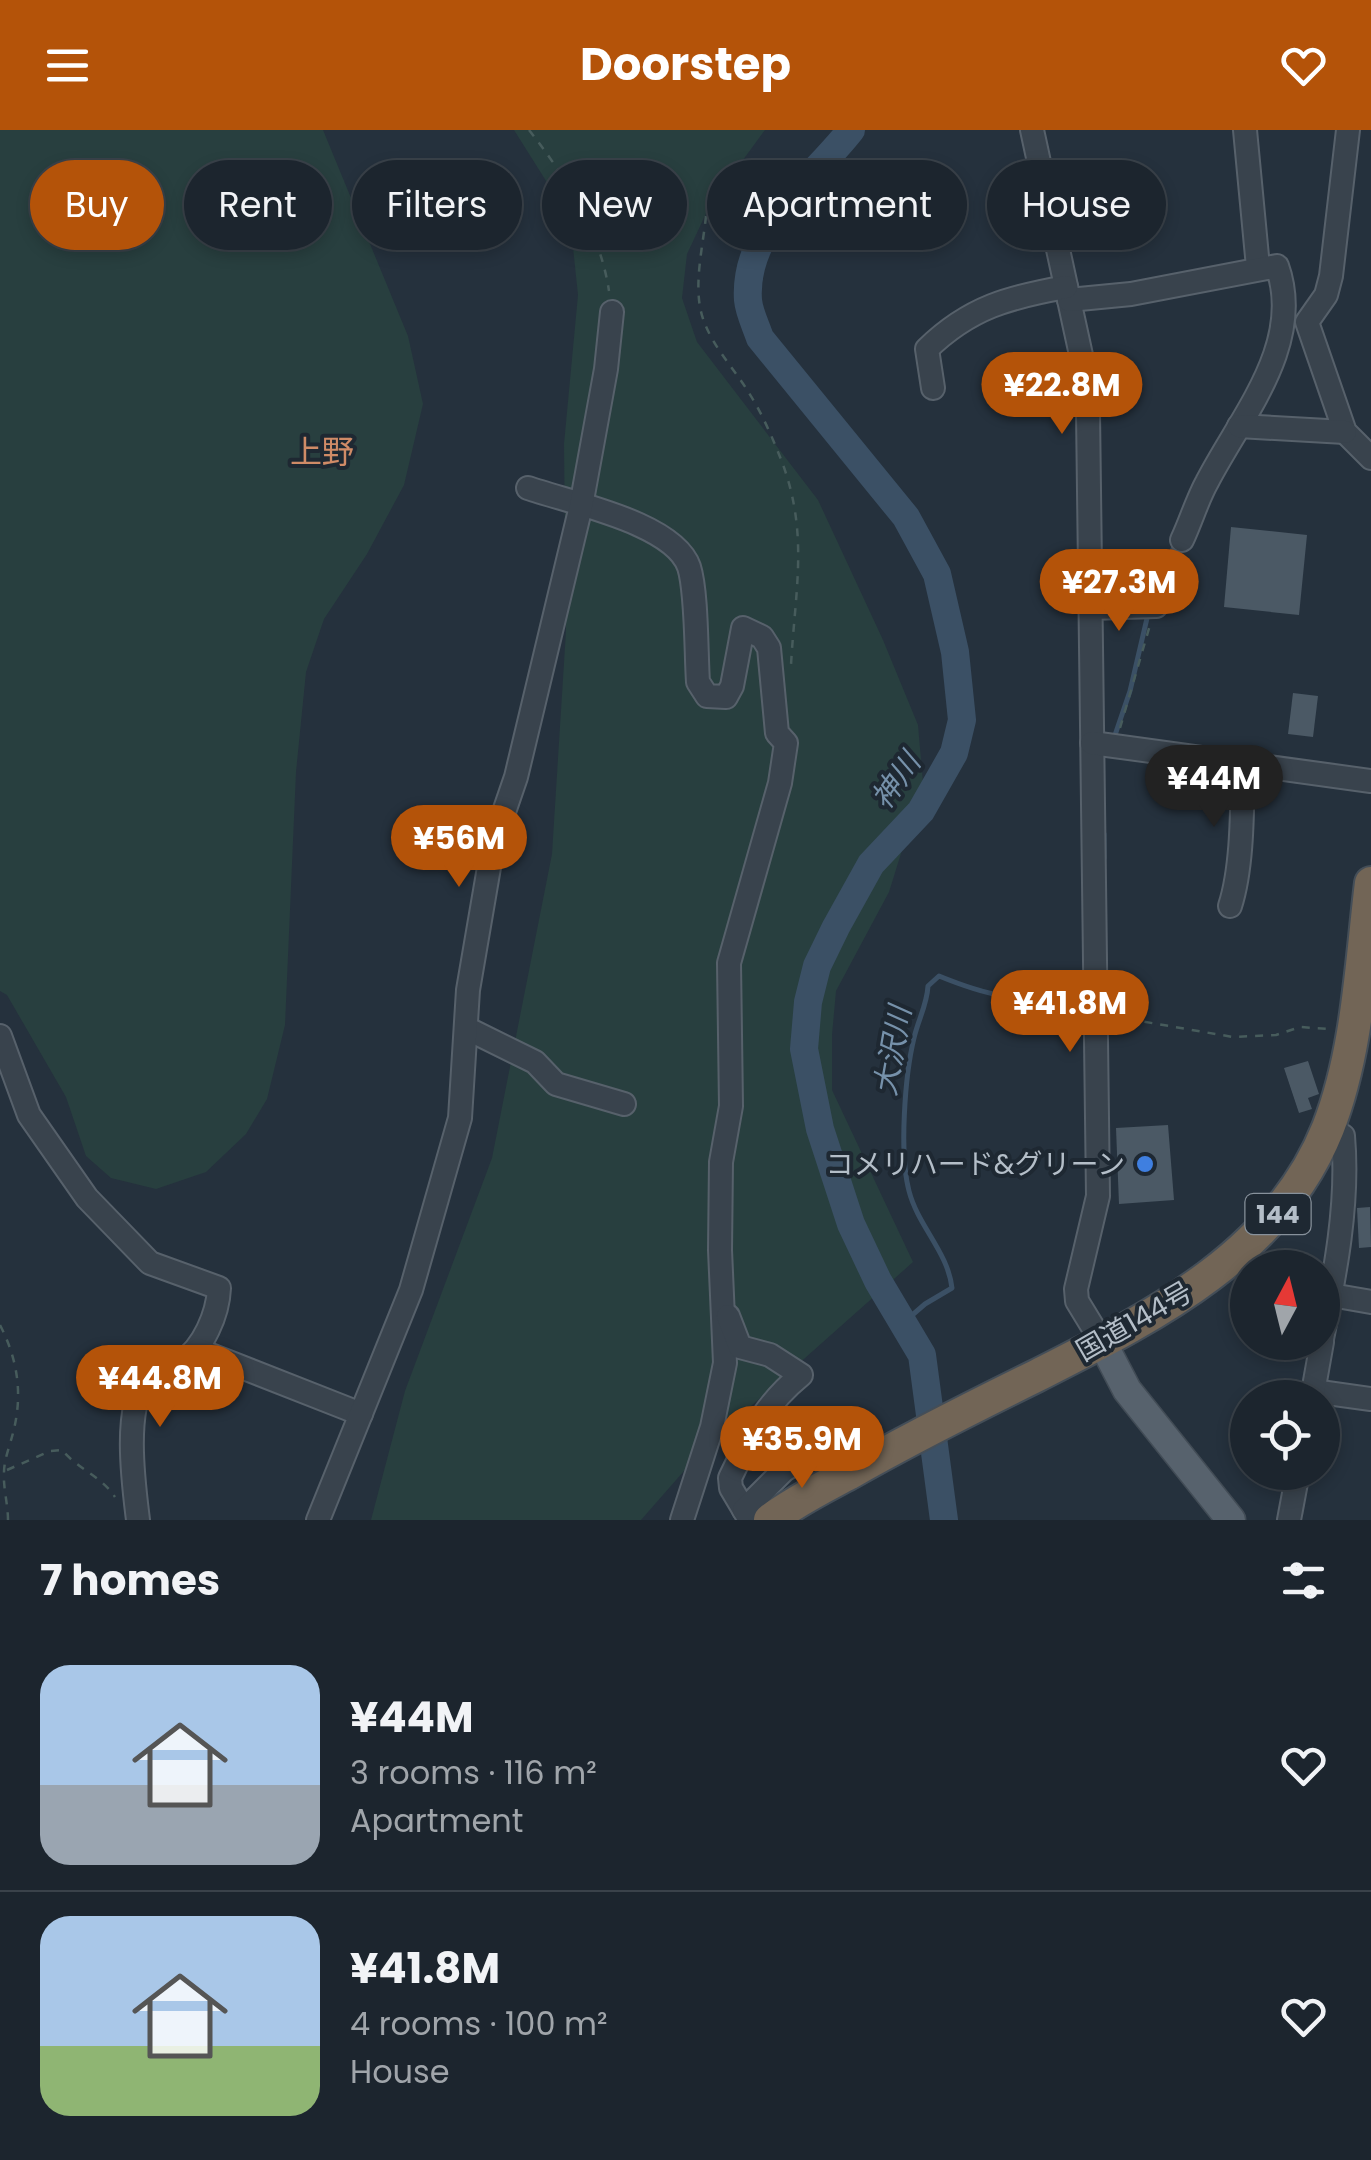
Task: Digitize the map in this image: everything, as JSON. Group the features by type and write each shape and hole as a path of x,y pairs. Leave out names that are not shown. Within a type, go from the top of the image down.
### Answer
{"highway":[{"name":"国道144号","path":"754,1517 1102,1342 1178,1299 1257,1237 1299,1185 1328,1126 1343,1082 1371,882"}],"main road":[{"path":"1102,1342 1127,1390 1231,1520"}],"street":[{"path":"1032,130 1086,383 1091,608 1103,744 1098,1196 1076,1289 1078,1300 1102,1342"},
{"path":"1245,130 1258,267"},
{"path":"1348,130 1331,276 1326,296 1307,322 1344,432 1371,458"},
{"path":"933,388 926,348 946,330 1008,298 1068,293 1130,294 1277,266 1285,288 1275,361 1204,486 1182,540"},
{"path":"318,1520 411,1290 460,1118 468,990 493,844 516,777 581,506 606,369 612,312"},
{"path":"1239,426 1344,432"},
{"path":"528,488 635,522 680,549 690,570 698,682 708,696 726,697 732,686 743,628 762,636 769,648 777,733 786,744 780,782 729,962 731,1106 721,1162 724,1363 721,1393 682,1520"},
{"path":"1091,608 1151,606"},
{"path":"1103,744 1371,781"},
{"path":"1230,906 1235,891 1243,806 1243,764"},
{"path":"466,1028 536,1062 556,1084 624,1104"},
{"path":"0,1036 29,1115 88,1198 150,1263 219,1288 198,1350 146,1381 137,1400 133,1452 138,1520"},
{"path":"1328,1126 1343,1136 1345,1160 1336,1250"},
{"path":"1340,1297 1371,1302"},
{"path":"721,1298 740,1348 770,1355 801,1376 776,1396 759,1418 730,1478 731,1488 754,1517 784,1470 836,1440"},
{"path":"198,1350 361,1414"},
{"path":"1340,1396 1371,1399"},
{"path":"1289,1520 1295,1490"}],"path":[{"path":"529,130 550,156 596,237 605,263 612,312"},
{"path":"706,216 700,306 709,334 751,396 782,462 796,514 801,551 791,666"},
{"path":"1103,744 1163,575 1182,540"},
{"path":"1106,1004 1116,1014 1140,1021 1234,1038 1276,1035 1300,1027 1353,1030"},
{"path":"0,1325 14,1357 19,1386 19,1408 4,1472 8,1520"},
{"path":"4,1472 50,1451 62,1450 76,1467 105,1481 120,1503"},
{"path":"0,1492 8,1493"}],"green space":[{"path":"0,130 323,130 352,200 352,250 373,250 408,336 423,404 404,485 367,554 324,619 306,672 296,772 285,1025 267,1099 246,1134 206,1172 156,1189 111,1178 86,1156 66,1097 7,995 0,991"},
{"path":"514,130 765,130 743,160 707,160 707,211 687,254 682,298 697,342 818,500 918,725 923,783 889,892 836,991 832,1035 832,1090 913,1262 705,1447 641,1520 371,1520 405,1391 492,1158 552,854 566,631 564,444 578,295 573,250 687,250 687,160 542,160 542,174"}],"building":[{"path":"1231,527 1307,535 1299,615 1224,607"},
{"path":"1293,693 1318,696 1313,737 1288,734"},
{"path":"1308,1061 1319,1094 1308,1098 1312,1109 1299,1113 1284,1068"},
{"name":"コメリハード&グリーン","path":"1168,1125 1174,1200 1119,1204 1116,1128"},
{"path":"1370,1207 1371,1247 1359,1248 1357,1208"}],"waterway":[{"name":"神川","path":"851,130 768,228 749,274 748,300 760,338 906,517 937,574 955,652 962,720 954,753 921,811 871,864 836,927 817,966 808,1002 804,1049 820,1129 851,1224 878,1281 922,1355 944,1520"},
{"name":"大沢川","path":"1152,599 1175,544"},
{"name":"大沢川","path":"1114,738 1130,691 1148,614"},
{"name":"大沢川","path":"1104,834 1104,858"},
{"name":"大沢川","path":"903,1323 952,1288 945,1263 913,1204 904,1156 908,1072 928,986 939,976 1003,996 1052,997 1069,994 1083,973"}],"place":[{"name":"コメリハード&グリーン","path":"1145,1164"}],"district":[{"name":"上野","path":"322,452"}]}
